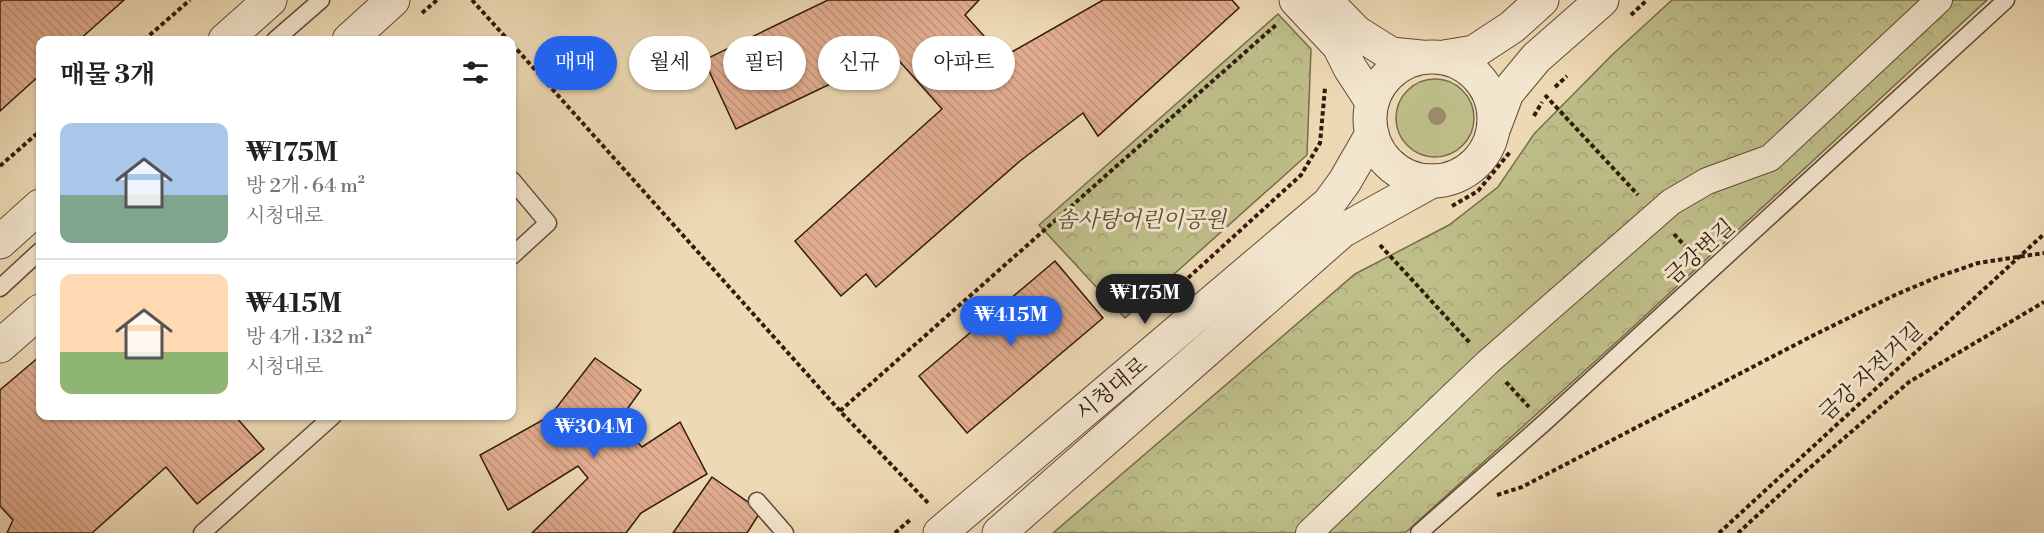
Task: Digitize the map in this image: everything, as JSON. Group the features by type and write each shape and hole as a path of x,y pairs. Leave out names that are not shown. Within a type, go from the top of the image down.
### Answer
{"street":[{"path":"230,36 270,0"},
{"path":"353,36 393,0"},
{"path":"1326,0 1356,32 1391,54 1433,57 1466,66 1483,81 1492,102 1495,124"},
{"path":"1542,0 1512,27 1474,52 1433,57 1400,66 1383,81 1372,102 1370,118 1372,134 1380,153 1394,168 1412,178 1432,181 1455,177 1474,165 1488,146 1507,93 1536,58 1602,0"},
{"path":"1309,533 1488,362 1671,202 1707,181 1770,158 1939,0"},
{"path":"1288,11 1339,46 1372,102"},
{"name":"시청대로","path":"930,516 1329,203 1345,181 1372,134"},
{"name":"시청대로","path":"999,533 1342,231 1432,181"},
{"path":"0,242 36,210"},
{"path":"0,346 36,314"}],"lane":[{"path":"280,36 321,0"},
{"name":"금강변길","path":"1419,533 1544,423 2006,0"},
{"path":"516,185 548,223 516,252"},
{"path":"0,288 36,255"},
{"path":"202,533 329,420"},
{"path":"758,501 785,533"}],"path":[{"path":"149,36 190,0"},
{"path":"472,0 504,36"},
{"path":"840,411 1288,11"},
{"path":"516,48 840,411 930,516"},
{"path":"1524,73 1709,272"},
{"path":"1173,292 1301,175 1320,143 1326,79"},
{"path":"0,166 36,134"},
{"path":"1358,222 1544,423"},
{"name":"금강 자전거길","path":"1719,533 2044,234"},
{"path":"1469,491 1500,495 1522,487 1814,335 1895,295 1940,276 1978,263 2044,253"},
{"path":"1738,533 1909,382 2044,302"},
{"path":"930,516 934,499"},
{"path":"895,533 912,518"}],"green space":[{"path":"1672,0 1987,0 1621,338 1405,533 1053,533 1355,274 1449,225 1498,187 1534,134 1613,54"},
{"name":"솜사탕어린이공원","path":"1278,14 1311,49 1307,155 1125,318 1039,225"},
{"path":"1427,79 1443,79 1457,85 1468,96 1474,110 1474,126 1468,140 1457,151 1443,157 1427,157 1413,151 1402,140 1396,126 1396,110 1402,96 1413,85"}],"building":[{"path":"2,0 124,0 84,36 36,36 36,79 0,111 0,2"},
{"path":"828,0 979,0 965,15 984,36 912,36 912,75 900,62 900,36 818,36 818,90 736,129 711,75 711,57 723,51 723,90 806,90 806,36 754,36"},
{"path":"1103,0 1232,0 1239,8 1098,136 1083,113 1020,161 876,287 866,274 841,296 795,241 942,109 925,90 1015,90 1015,50"},
{"path":"1055,261 1103,318 967,433 919,376"},
{"path":"595,358 641,390 618,422 642,447 680,422 707,474 641,513 626,533 532,533 588,478 578,466 508,510 480,455 550,416"},
{"path":"36,359 36,420 239,420 264,449 197,504 166,467 92,533 7,533 13,520 0,506 0,390"},
{"path":"712,477 761,511 747,533 673,533"}]}
